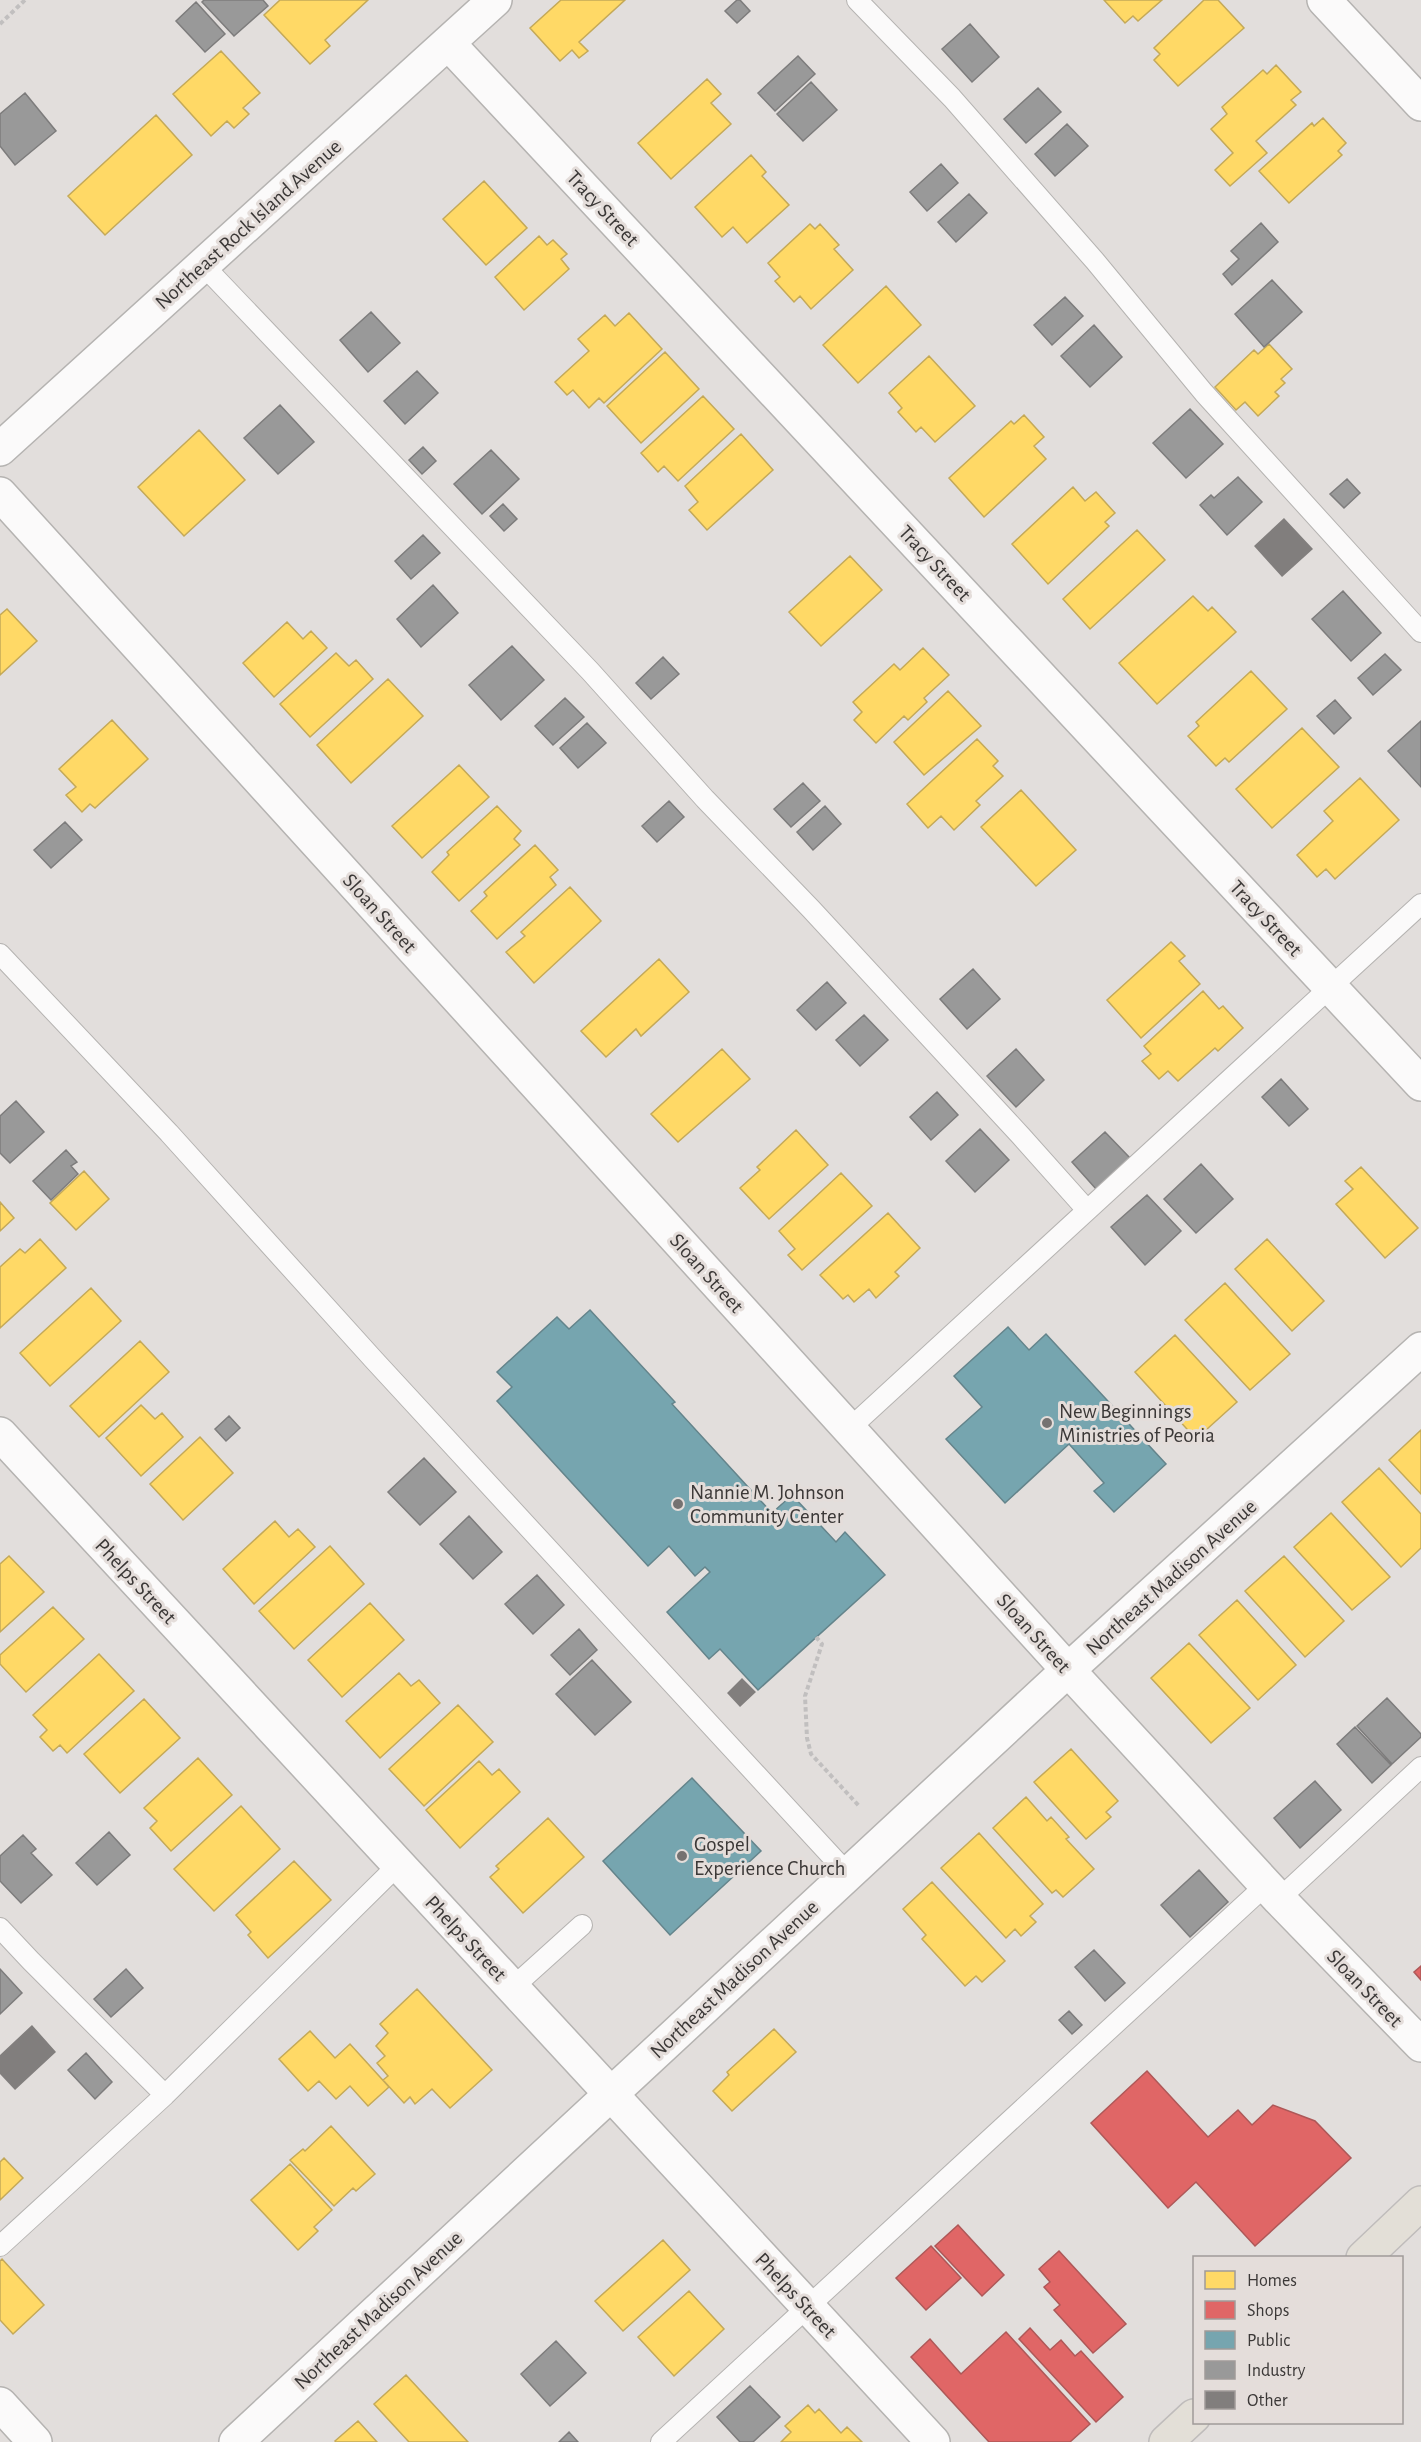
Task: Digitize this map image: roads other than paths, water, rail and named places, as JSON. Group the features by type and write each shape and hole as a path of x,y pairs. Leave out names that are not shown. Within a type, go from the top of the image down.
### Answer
{"main road":[{"path":"1365,2256 1421,2203"},
{"path":"1166,2442 1193,2417"}],"street":[{"name":"Northeast Rock Island Avenue","path":"0,449 495,0"},
{"path":"1340,6 1421,104"},
{"name":"Tracy Street","path":"448,43 1421,1084"},
{"name":"Sloan Street","path":"0,494 1068,1670 1273,1892 1421,2045"},
{"name":"Northeast Madison Avenue","path":"236,2442 1068,1670 1421,1349"},
{"name":"Phelps Street","path":"0,1434 933,2442"},
{"path":"0,2404 35,2442"}],"lane":[{"path":"857,0 952,98 1095,261 1204,393 1421,632"},
{"path":"203,265 590,671 705,799 811,909 1087,1210"},
{"path":"849,1429 1421,904"},
{"path":"0,954 169,1133 374,1360 848,1874"},
{"path":"661,2442 807,2307 1273,1892 1421,1767"},
{"path":"0,2246 165,2095 398,1864"},
{"path":"512,1988 582,1925"},
{"path":"0,1928 165,2095"}],"place":[{"name":"New Beginnings Ministries of Peoria","path":"1047,1423"},
{"name":"Nannie M. Johnson Community Center","path":"678,1504"},
{"name":"Gospel Experience Church","path":"682,1856"}]}
